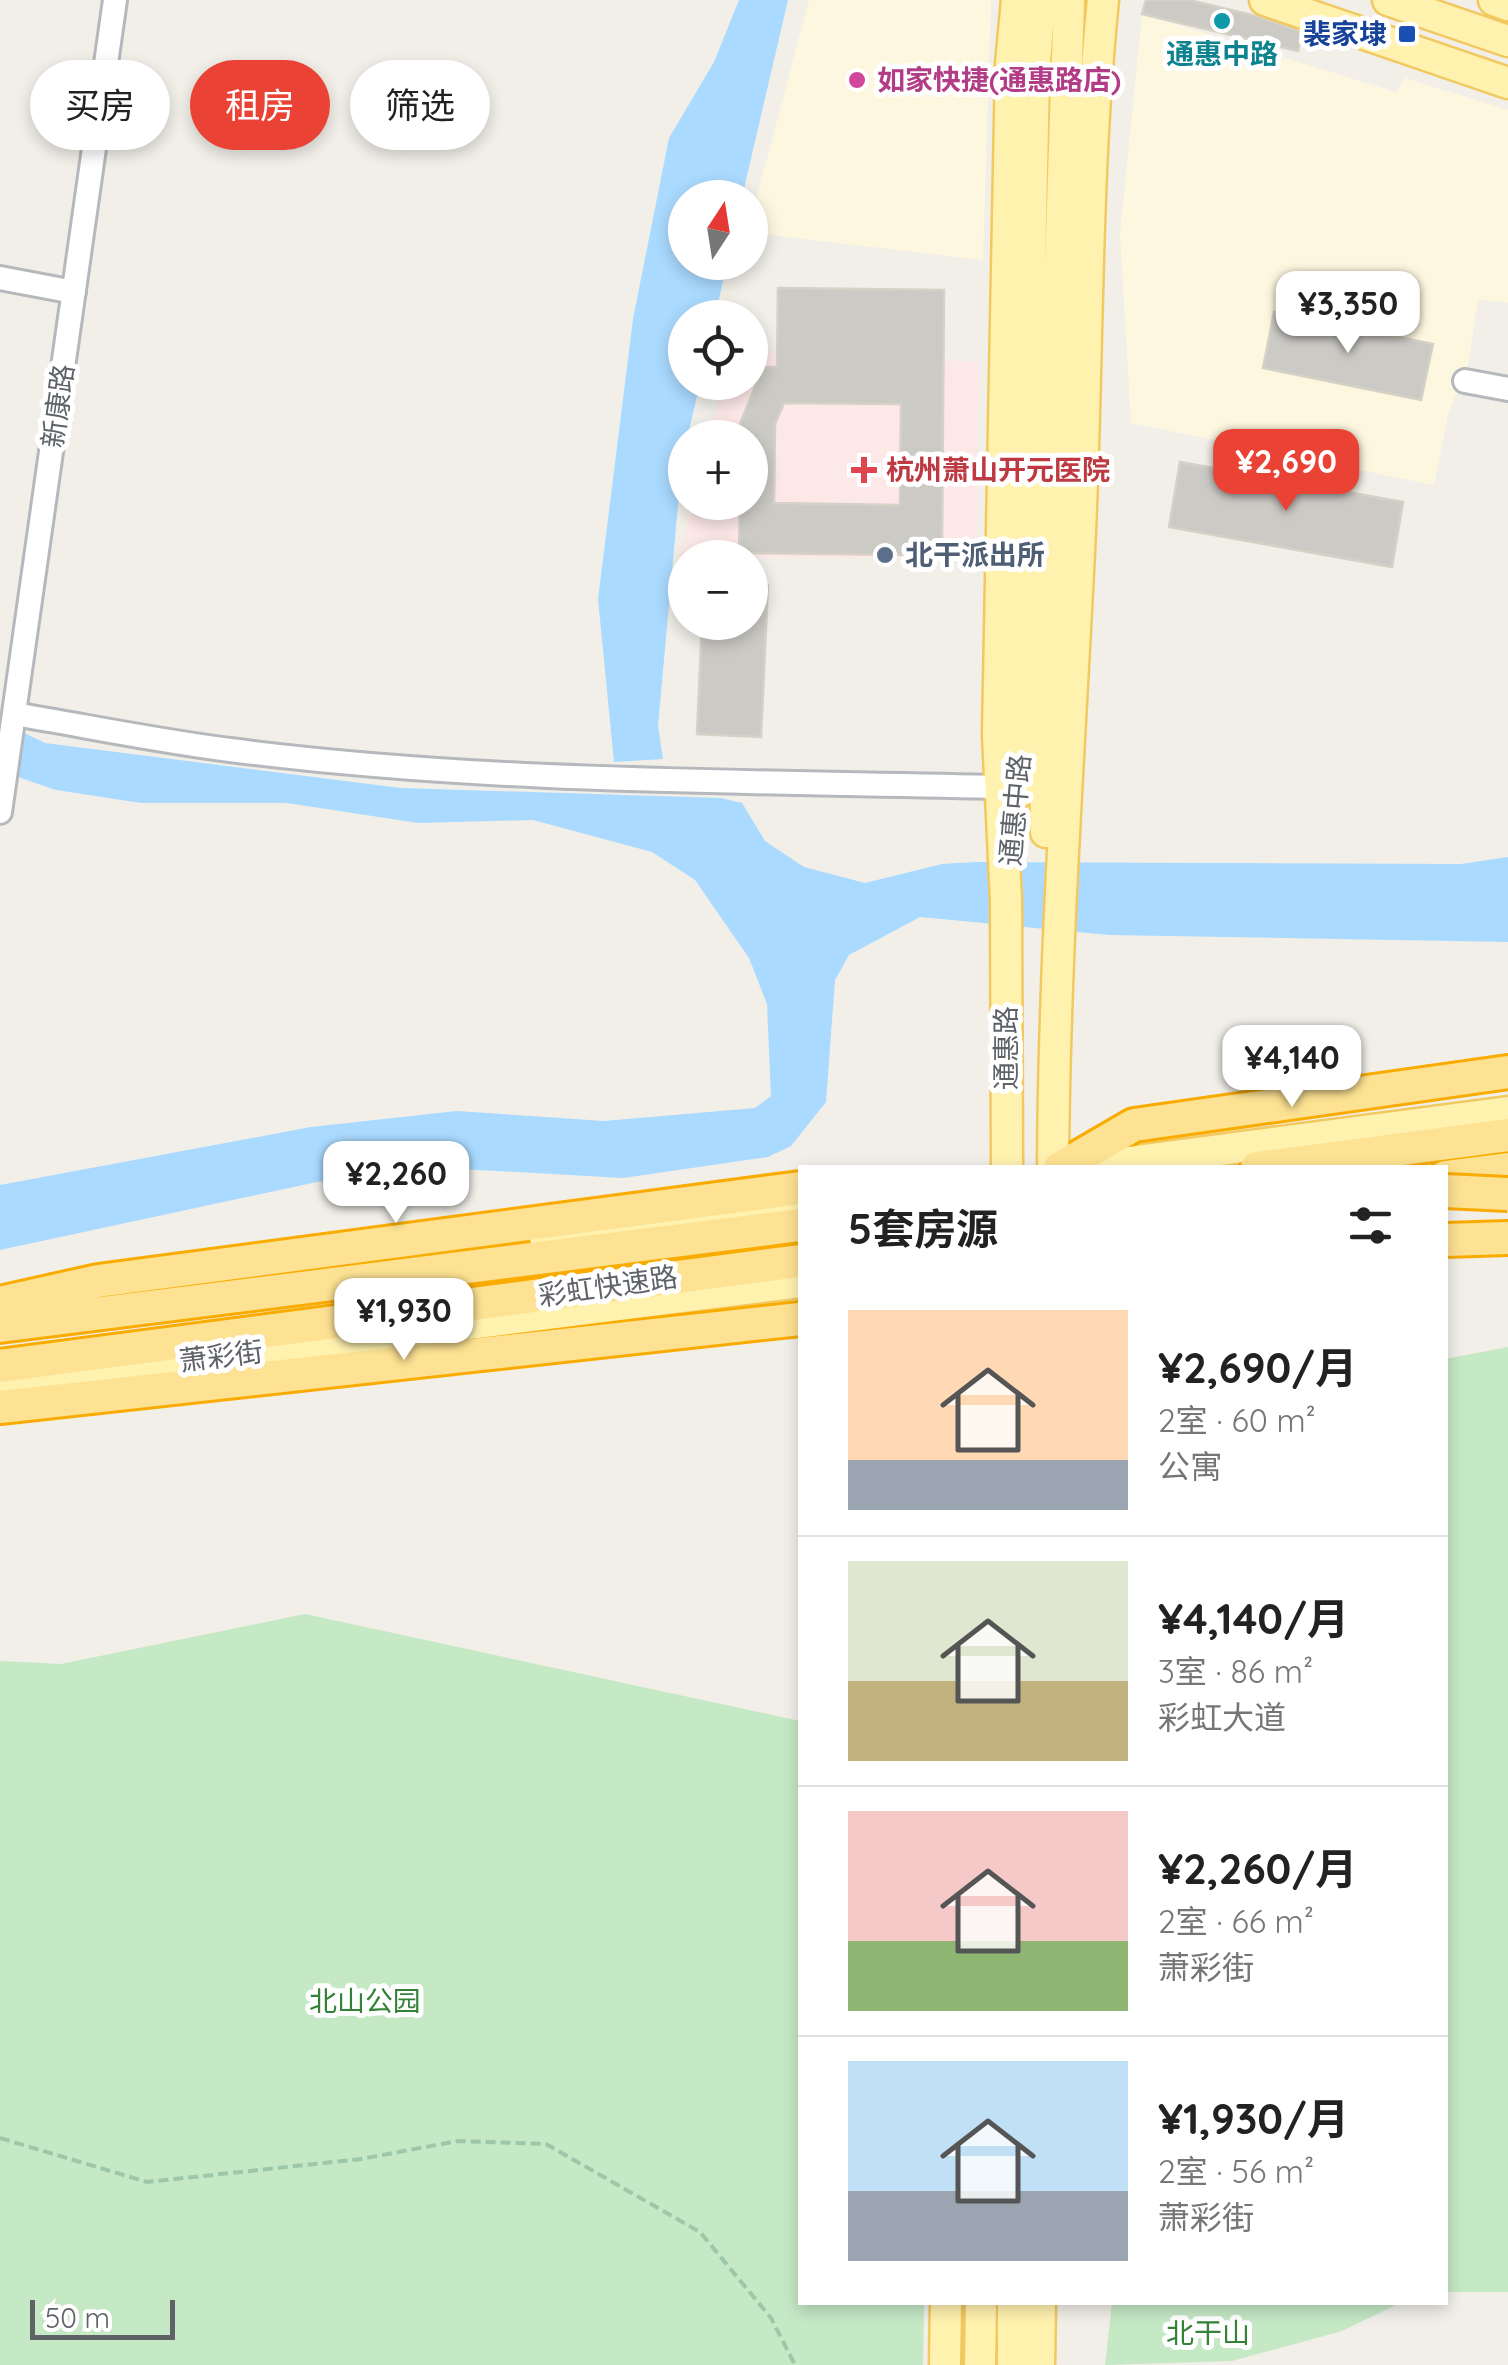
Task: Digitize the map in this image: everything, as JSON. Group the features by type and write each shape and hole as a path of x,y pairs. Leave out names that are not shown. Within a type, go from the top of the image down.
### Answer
{"highway":[{"path":"1062,1165 1134,1126 1508,1072"},
{"path":"1450,1143 1508,1127"},
{"path":"1280,1165 1508,1135"},
{"path":"1448,1176 1508,1168"},
{"path":"0,1305 98,1281 798,1188"},
{"path":"1448,1195 1508,1192"},
{"name":"彩虹快速路","path":"0,1326 798,1225"},
{"path":"1448,1240 1508,1238"},
{"name":"彩虹快速路","path":"0,1366 798,1261"},
{"path":"0,1407 492,1356 798,1319"}],"main road":[{"name":"通惠中路","path":"1006,915 998,735 1011,64 1017,0"},
{"name":"通惠中路","path":"1006,915 1018,828 1034,74 1040,0"},
{"name":"通惠中路","path":"1059,899 1044,820 1044,755 1070,0"},
{"name":"通惠中路","path":"1057,937 1080,528 1094,90 1102,0"},
{"path":"1265,0 1508,83"},
{"path":"1388,0 1508,41"},
{"path":"1494,0 1508,5"},
{"name":"通惠路","path":"1006,915 1007,1165"},
{"name":"通惠路","path":"1056,1165 1057,937"},
{"path":"1106,1165 1508,1112"},
{"path":"0,1305 798,1206"},
{"name":"萧彩街","path":"0,1384 798,1282"},
{"path":"945,2365 946,2305"},
{"path":"980,2365 982,2305"},
{"path":"1013,2365 1014,2305"},
{"path":"1039,2365 1040,2305"}],"street":[{"name":"新康路","path":"1,803 114,0"},
{"path":"0,278 74,292"},
{"path":"1465,380 1508,389"},
{"path":"14,714 230,750 418,767 612,778 1002,786"}],"path":[{"path":"0,2138 146,2182 361,2159 458,2142 546,2144 700,2232 771,2318 795,2365"}],"shaded area":[{"path":"809,0 991,0 983,260 768,235 768,180 761,180"},
{"path":"1142,14 1396,92 1405,78 1508,110 1508,303 1478,299 1468,365 1448,414 1434,485 1131,423 1120,233"},
{"name":"杭州萧山开元医院","path":"768,351 979,362 977,558 768,558 768,540 684,540 689,520 768,520 768,420 713,420 719,400 768,400"}],"green space":[{"path":"1508,1347 1508,2292 1448,2292 1448,1358"},
{"name":"北山公园","path":"305,1614 798,1721 798,2305 924,2305 923,2365 0,2365 0,1661 61,1664"},
{"name":"北干山","path":"1112,2305 1396,2305 1342,2331 1232,2361 1105,2365"}],"water":[{"path":"739,0 788,0 746,180 668,180 668,280 723,280 719,300 668,300 668,400 696,400 691,420 668,420 668,520 677,520 675,540 668,540 668,616 658,726 663,759 614,762 598,599 633,319 669,138 714,62"},
{"path":"0,721 45,743 401,788 721,798 742,803 765,841 804,867 865,883 942,864 976,862 1461,864 1508,857 1508,942 1109,935 920,917 849,955 835,980 826,1102 791,1146 768,1157 623,1178 444,1168 317,1182 0,1250 0,1185 311,1127 457,1111 604,1121 755,1108 771,1096 767,1004 749,958 695,880 652,852 533,820 418,823 287,803 141,803 56,790 0,771"}],"building":[{"name":"通惠中路","path":"1146,0 1189,0 1256,16 1302,32 1298,51 1142,14"},
{"path":"778,288 944,290 942,543 919,555 768,553 768,540 739,540 740,520 768,520 768,420 742,420 750,400 768,400 768,367 777,367","holes":["784,403 901,404 900,505 774,503 775,424"]},
{"path":"1274,312 1433,344 1421,400 1263,368"},
{"path":"1180,462 1403,502 1392,567 1169,527"},
{"path":"701,640 765,640 761,737 697,734"}],"place":[{"name":"通惠中路","path":"1222,21"},
{"name":"裴家埭","path":"1407,34"},
{"name":"如家快捷(通惠路店)","path":"857,80"},
{"name":"杭州萧山开元医院","path":"864,470"},
{"name":"北干派出所","path":"885,555"}]}
